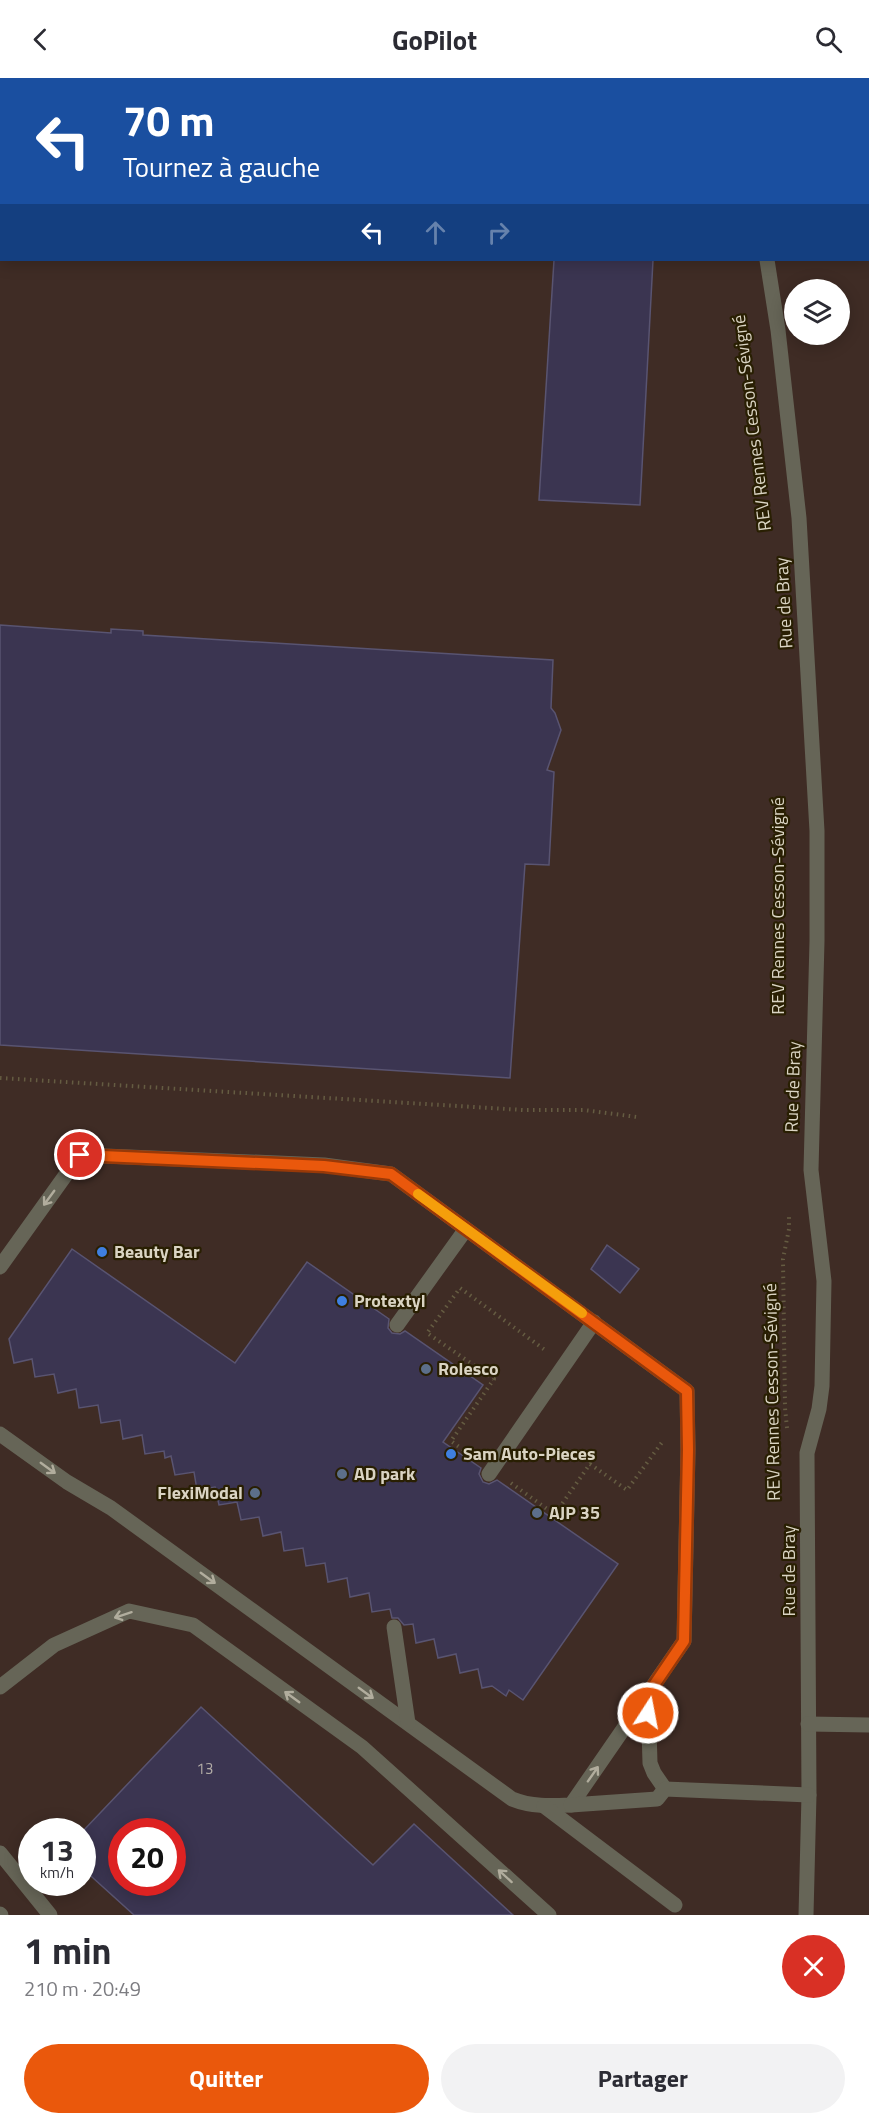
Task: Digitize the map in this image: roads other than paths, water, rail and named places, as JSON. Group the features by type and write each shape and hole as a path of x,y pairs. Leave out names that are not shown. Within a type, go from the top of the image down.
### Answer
{"street":[{"name":"Rue de Bray","path":"767,261 778,330 799,518 817,831 817,952 811,1170 824,1281 822,1386 819,1409 807,1454 809,1795 806,1915"},
{"path":"0,1267 80,1155 324,1166 391,1174 687,1391 684,1641 571,1805"},
{"path":"397,1325 466,1229"},
{"path":"490,1472 594,1322"},
{"path":"0,1434 67,1482 111,1508 512,1800 524,1805 544,1806 657,1799 665,1789"},
{"path":"0,1687 54,1645 129,1611 193,1625 362,1747 549,1915"},
{"path":"394,1627 408,1723"},
{"path":"648,1694 650,1763 665,1789"},
{"path":"808,1724 869,1725"},
{"path":"665,1789 809,1795"},
{"path":"544,1806 675,1905"},
{"path":"0,1853 50,1915"}],"place":[{"name":"Beauty Bar","path":"102,1252"},
{"name":"Protextyl","path":"342,1301"},
{"name":"Rolesco","path":"426,1369"},
{"name":"Sam Auto-Pieces","path":"451,1454"},
{"name":"AD park","path":"342,1474"},
{"name":"FlexiModal","path":"255,1493"},
{"name":"AJP 35","path":"537,1513"}]}
